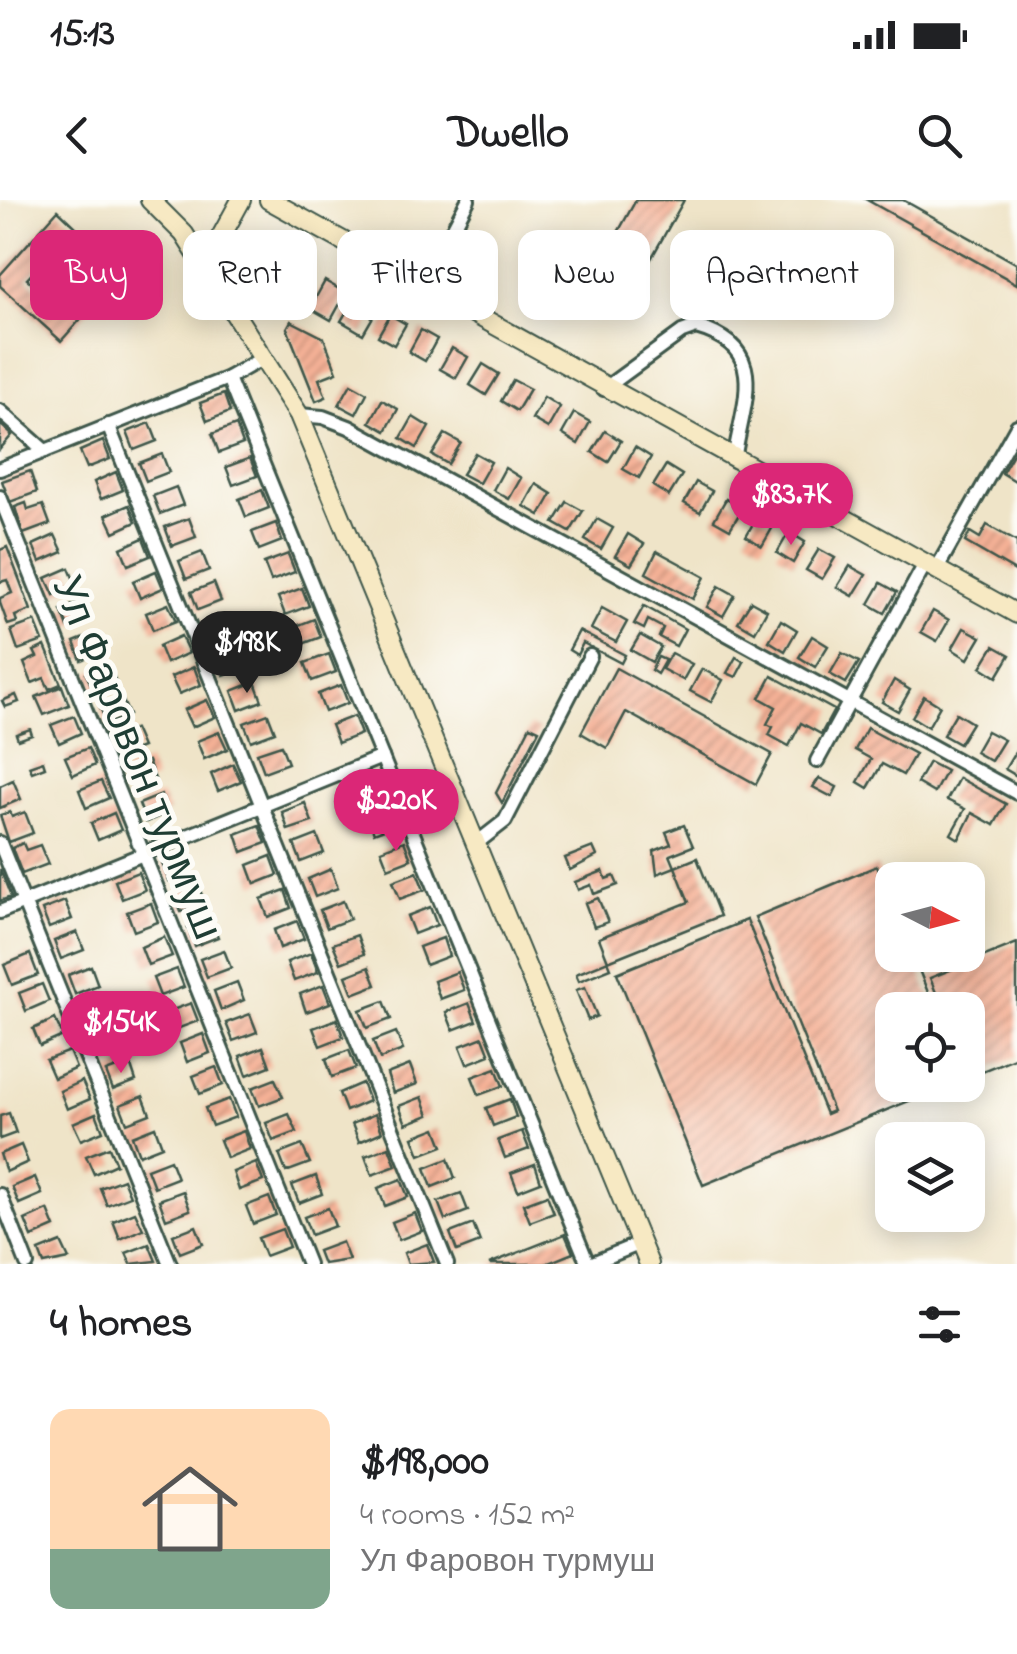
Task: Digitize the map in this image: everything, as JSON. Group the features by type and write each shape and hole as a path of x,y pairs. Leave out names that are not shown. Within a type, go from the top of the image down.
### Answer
{"main road":[{"path":"150,200 183,233"},
{"path":"225,230 241,200"},
{"path":"269,200 337,238"},
{"path":"239,320 298,415 478,842 649,1264"},
{"path":"483,320 1017,614"}],"street":[{"path":"452,230 468,200"},
{"path":"604,388 682,332 696,327 735,345 748,368 734,460"},
{"path":"0,469 228,378 263,358"},
{"path":"228,378 589,1264 640,1242"},
{"path":"0,411 45,451"},
{"path":"298,415 323,417 349,427 1017,793"},
{"path":"108,426 447,1264"},
{"path":"817,760 1016,430"},
{"name":"Ул Фаровон турмуш","path":"0,497 308,1264"},
{"path":"478,842 506,821 590,656"},
{"path":"0,912 382,757"},
{"path":"0,843 170,1264"},
{"path":"0,1196 28,1264"}],"building":[{"path":"636,200 684,200 650,261 650,230 619,230"},
{"path":"867,200 903,200 1017,264 1017,284"},
{"path":"58,210 76,227 73,230 40,230"},
{"path":"30,241 27,279 30,313 0,286 0,275"},
{"path":"325,281 337,288 337,309 331,320 317,312 317,295"},
{"path":"38,320 80,320 61,341"},
{"path":"342,320 371,320 363,334"},
{"path":"387,320 406,324 394,345 378,336"},
{"path":"291,321 324,338 337,372 319,379 326,397 316,401 287,328"},
{"path":"421,330 437,339 425,361 409,352"},
{"path":"452,348 468,357 456,378 440,369"},
{"path":"483,364 499,374 486,395 470,385"},
{"path":"513,380 530,389 517,411 501,401"},
{"path":"351,384 367,393 356,414 339,405"},
{"path":"224,394 230,412 207,421 200,403"},
{"path":"544,397 560,407 548,428 532,419"},
{"path":"382,400 398,409 386,431 370,422"},
{"path":"574,413 590,422 578,444 562,434"},
{"path":"413,417 429,427 417,448 401,438"},
{"path":"150,423 157,441 134,450 127,432"},
{"path":"0,424 12,435 0,449"},
{"path":"236,425 243,444 219,453 212,434"},
{"path":"605,431 621,441 608,462 592,452"},
{"path":"445,434 461,443 448,464 432,455"},
{"path":"103,441 110,459 87,468 80,451"},
{"path":"635,447 651,457 639,478 623,469"},
{"path":"1017,447 1017,482 1002,473"},
{"path":"475,453 491,462 479,483 462,474"},
{"path":"162,454 169,472 146,481 139,463"},
{"path":"250,458 257,476 233,485 226,467"},
{"path":"666,465 682,475 669,496 653,486"},
{"path":"505,468 521,478 509,499 493,490"},
{"path":"30,471 37,492 10,502 2,481"},
{"path":"116,472 123,490 101,499 94,482"},
{"path":"696,482 712,491 700,512 684,503"},
{"path":"536,484 552,494 540,515 524,506"},
{"path":"176,487 183,505 160,514 153,496"},
{"path":"262,490 269,508 246,517 239,499"},
{"path":"726,499 743,508 730,529 714,520"},
{"path":"567,502 583,511 570,532 554,523"},
{"path":"26,503 28,510 43,505 50,524 23,534 15,507"},
{"path":"129,505 136,522 114,532 106,515"},
{"path":"758,515 774,525 762,546 746,536"},
{"path":"189,518 196,537 172,546 165,527"},
{"path":"597,519 613,528 601,549 585,540"},
{"path":"276,523 282,541 259,550 252,532"},
{"path":"987,525 1017,542 1017,572 965,542 970,532 980,538"},
{"path":"789,532 805,542 793,563 777,553"},
{"path":"628,534 644,544 631,565 615,556"},
{"path":"55,535 63,552 40,562 33,545"},
{"path":"143,538 150,556 128,565 121,548"},
{"path":"7,547 31,610 15,616 17,622 8,625 0,603 0,598 12,593 7,580 0,582 0,550"},
{"path":"819,549 835,558 822,579 806,570"},
{"path":"657,551 705,577 693,599 646,573"},
{"path":"202,552 209,570 186,579 179,561"},
{"path":"288,554 295,572 271,581 264,563"},
{"path":"850,566 866,575 853,596 837,587"},
{"path":"69,568 76,585 54,595 46,578"},
{"path":"156,571 163,588 140,598 133,581"},
{"path":"214,583 221,601 198,610 191,592"},
{"path":"881,583 897,592 885,613 869,604"},
{"path":"719,586 735,595 723,616 707,607"},
{"path":"302,588 309,606 285,615 278,597"},
{"path":"83,600 90,617 68,627 61,610"},
{"path":"751,601 767,610 755,632 738,622"},
{"path":"168,604 176,621 153,630 146,613"},
{"path":"644,606 685,629 676,646 659,637 663,628 648,620 644,629 634,624"},
{"path":"602,608 627,622 616,642 591,629"},
{"path":"933,611 949,620 937,641 921,632"},
{"path":"228,617 235,635 212,644 205,626"},
{"path":"314,619 321,637 297,646 291,628"},
{"path":"781,620 797,630 785,651 769,641"},
{"path":"35,621 43,641 18,650 11,630"},
{"path":"964,628 981,637 968,659 952,649"},
{"path":"579,631 625,655 621,663 583,643 577,655 569,650"},
{"path":"96,633 104,650 81,660 74,642"},
{"path":"640,635 661,647 652,662 631,650"},
{"path":"181,636 189,653 166,663 159,646"},
{"path":"812,636 828,646 815,667 799,657"},
{"path":"45,646 61,684 49,689 44,678 32,683 24,663 37,657 34,651"},
{"path":"994,646 1010,655 997,677 981,667"},
{"path":"241,648 248,666 224,675 217,657"},
{"path":"671,653 692,664 683,680 662,669"},
{"path":"842,653 859,662 846,683 830,674"},
{"path":"329,654 336,672 312,681 305,663"},
{"path":"658,657 665,660 657,674 651,670"},
{"path":"736,657 744,662 736,677 727,673"},
{"path":"109,664 116,682 94,691 86,674"},
{"path":"194,667 201,685 179,694 171,677"},
{"path":"616,668 772,754 756,784 626,712 607,748 581,733"},
{"path":"702,669 723,680 711,702 690,691"},
{"path":"772,676 834,710 821,734 801,723 789,746 769,735 773,727 767,724 776,707 760,698"},
{"path":"894,680 910,690 898,711 882,702"},
{"path":"255,682 262,701 239,710 232,691"},
{"path":"341,685 348,703 325,712 318,694"},
{"path":"62,686 69,705 44,715 36,697"},
{"path":"16,695 19,702 5,707 2,701"},
{"path":"924,696 940,706 928,727 912,717"},
{"path":"122,698 129,715 107,724 100,707"},
{"path":"207,700 215,717 192,727 184,710"},
{"path":"956,713 972,723 959,744 943,735"},
{"path":"268,714 275,732 251,741 244,723"},
{"path":"74,716 81,733 59,743 51,725"},
{"path":"354,716 361,734 338,743 331,725"},
{"path":"530,726 539,730 502,803 496,793"},
{"path":"867,728 915,754 903,775 882,764 868,788 858,782 871,759 855,750"},
{"path":"30,729 32,735 18,740 16,734"},
{"path":"134,729 142,747 119,756 112,739"},
{"path":"987,731 1004,740 991,761 975,752"},
{"path":"219,732 227,749 204,759 197,741"},
{"path":"281,745 288,763 264,772 257,753"},
{"path":"88,748 95,765 73,775 65,757"},
{"path":"1017,749 1017,776 1005,769"},
{"path":"43,761 45,767 32,772 29,766"},
{"path":"148,761 155,779 133,788 125,771"},
{"path":"929,762 946,771 934,793 917,783"},
{"path":"233,764 241,781 218,791 211,774"},
{"path":"378,774 385,793 362,802 355,783"},
{"path":"819,778 837,787 832,797 813,787"},
{"path":"959,778 1006,804 994,825 972,813 959,839 951,834 965,809 947,800"},
{"path":"13,780 21,799 0,808 0,786"},
{"path":"101,781 109,798 86,808 79,790"},
{"path":"161,795 169,812 146,822 139,804"},
{"path":"305,803 312,822 288,830 282,812"},
{"path":"391,806 398,824 374,833 367,815"},
{"path":"10,812 12,817 25,812 33,833 9,842 0,815"},
{"path":"114,813 121,830 98,840 91,823"},
{"path":"259,825 266,843 242,852 236,834"},
{"path":"684,825 693,846 670,855 675,867 657,874 654,851 671,844 666,832"},
{"path":"317,835 324,853 301,862 294,844"},
{"path":"404,841 411,859 388,868 381,850"},
{"path":"23,843 26,850 40,845 48,864 22,874 12,848"},
{"path":"593,847 597,856 570,870 565,858"},
{"path":"186,854 192,872 169,881 162,863"},
{"path":"271,856 278,875 255,884 248,865"},
{"path":"697,858 720,916 608,961 599,938 689,902 675,867"},
{"path":"875,867 875,972 920,972 928,992 875,992 875,1102 906,1102 703,1185 617,973 747,920 826,1114 833,1111 755,917"},
{"path":"0,869 11,897 0,901"},
{"path":"331,869 338,888 315,897 308,879"},
{"path":"603,871 606,879 614,876 618,885 594,894 591,885 578,890 575,882"},
{"path":"138,872 145,890 122,899 115,881"},
{"path":"417,872 424,890 400,899 393,881"},
{"path":"198,885 205,903 181,912 174,894"},
{"path":"285,890 291,908 268,917 261,899"},
{"path":"598,898 608,922 594,927 585,903"},
{"path":"65,901 72,919 49,928 42,910"},
{"path":"343,901 350,919 327,928 320,910"},
{"path":"151,903 158,922 134,931 127,912"},
{"path":"430,907 437,925 414,934 407,916"},
{"path":"211,919 218,937 195,946 188,928"},
{"path":"297,921 304,939 280,948 274,930"},
{"path":"77,932 84,950 61,959 54,941"},
{"path":"357,935 364,954 341,963 333,944"},
{"path":"164,937 172,956 148,965 141,947"},
{"path":"443,938 449,956 426,965 419,947"},
{"path":"1017,943 1017,1057 985,1070 985,992 936,992 930,978 945,972 985,972 985,956"},
{"path":"224,950 231,968 207,977 200,959"},
{"path":"311,953 318,972 294,981 287,962"},
{"path":"30,954 38,975 12,985 4,965"},
{"path":"608,961 611,968 579,981 576,974"},
{"path":"91,966 98,985 75,994 68,975"},
{"path":"369,967 376,985 353,994 346,976"},
{"path":"177,969 184,987 160,996 153,978"},
{"path":"457,972 464,990 440,999 434,981"},
{"path":"237,982 244,1000 221,1010 214,991"},
{"path":"42,984 49,1001 26,1011 19,993"},
{"path":"323,985 330,1003 306,1012 300,994"},
{"path":"585,987 597,1016 588,1020 576,990"},
{"path":"104,998 110,1016 87,1025 80,1007"},
{"path":"384,1001 391,1019 367,1028 360,1010"},
{"path":"191,1003 198,1021 174,1030 167,1012"},
{"path":"469,1003 476,1021 453,1030 446,1012"},
{"path":"250,1014 257,1032 233,1041 226,1023"},
{"path":"55,1019 63,1036 40,1046 33,1029"},
{"path":"337,1019 343,1037 320,1046 313,1028"},
{"path":"117,1032 124,1050 101,1059 94,1041"},
{"path":"396,1032 403,1050 380,1059 373,1041"},
{"path":"203,1034 210,1053 187,1062 180,1043"},
{"path":"483,1037 490,1055 467,1064 460,1046"},
{"path":"263,1047 270,1066 247,1075 240,1056"},
{"path":"349,1050 356,1068 332,1077 326,1059"},
{"path":"69,1051 76,1068 54,1078 46,1060"},
{"path":"130,1063 136,1081 113,1090 106,1072"},
{"path":"410,1065 417,1084 393,1093 387,1074"},
{"path":"216,1067 223,1085 200,1094 193,1076"},
{"path":"496,1068 503,1086 479,1095 472,1077"},
{"path":"275,1079 283,1097 259,1106 252,1088"},
{"path":"82,1081 90,1099 67,1109 60,1091"},
{"path":"362,1083 369,1101 346,1111 339,1093"},
{"path":"143,1096 150,1114 127,1123 120,1105"},
{"path":"422,1097 429,1115 406,1124 399,1106"},
{"path":"229,1099 236,1117 212,1126 205,1108"},
{"path":"510,1099 516,1117 493,1126 486,1108"},
{"path":"9,1113 16,1133 0,1139 0,1116"},
{"path":"96,1113 103,1131 81,1140 73,1123"},
{"path":"289,1114 297,1132 273,1141 266,1123"},
{"path":"375,1114 382,1132 359,1142 352,1124"},
{"path":"155,1127 162,1146 139,1155 132,1136"},
{"path":"436,1128 443,1146 420,1155 413,1137"},
{"path":"244,1131 250,1149 227,1158 220,1140"},
{"path":"522,1131 529,1149 505,1158 498,1140"},
{"path":"21,1145 28,1162 6,1172 0,1154"},
{"path":"302,1145 310,1163 286,1172 279,1154"},
{"path":"109,1147 116,1164 94,1174 86,1156"},
{"path":"389,1147 396,1166 372,1175 365,1156"},
{"path":"448,1159 455,1178 432,1187 425,1168"},
{"path":"170,1160 177,1178 154,1187 147,1169"},
{"path":"256,1163 263,1181 239,1190 233,1172"},
{"path":"535,1164 541,1182 518,1191 511,1173"},
{"path":"316,1176 322,1194 299,1203 292,1185"},
{"path":"35,1177 42,1194 19,1204 12,1187"},
{"path":"123,1179 130,1196 107,1205 100,1188"},
{"path":"401,1179 408,1197 385,1206 378,1188"},
{"path":"183,1191 190,1210 166,1219 159,1200"},
{"path":"461,1193 468,1211 445,1220 438,1202"},
{"path":"547,1195 554,1213 530,1222 523,1204"},
{"path":"269,1197 276,1215 253,1224 246,1206"},
{"path":"328,1208 335,1226 311,1235 304,1217"},
{"path":"48,1210 55,1227 32,1237 25,1220"},
{"path":"135,1212 143,1229 120,1239 113,1221"},
{"path":"415,1213 422,1231 399,1240 392,1222"},
{"path":"473,1224 480,1242 457,1251 450,1233"},
{"path":"196,1226 203,1244 180,1253 173,1235"},
{"path":"282,1229 289,1247 265,1256 258,1238"},
{"path":"565,1234 573,1253 546,1264 489,1264"},
{"path":"61,1242 69,1259 44,1264 39,1251"},
{"path":"342,1242 349,1260 323,1264 318,1251"},
{"path":"149,1244 156,1261 131,1264 126,1253"},
{"path":"427,1244 434,1262 408,1264 404,1253"}]}
